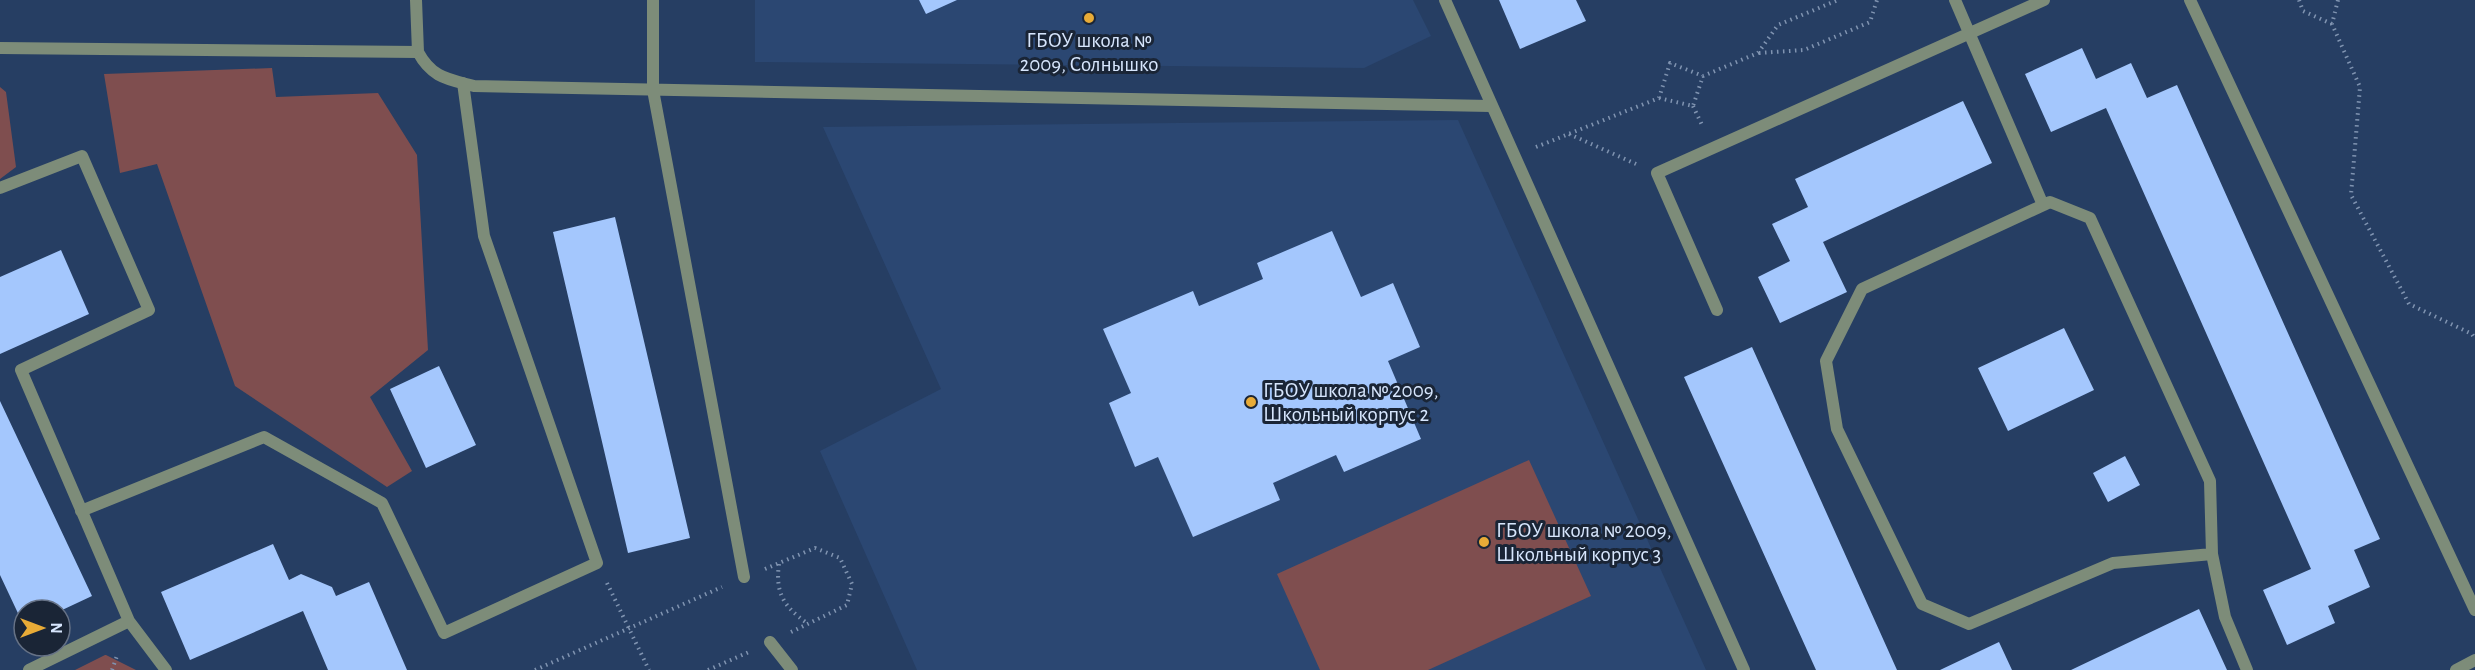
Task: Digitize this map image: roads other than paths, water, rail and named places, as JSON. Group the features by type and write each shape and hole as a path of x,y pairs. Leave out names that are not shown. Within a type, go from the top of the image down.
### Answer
{"lane":[{"path":"416,0 418,52 427,67 445,79 474,86 1490,106"},
{"path":"653,0 652,90 744,577"},
{"path":"1445,0 1490,106 1744,670"},
{"path":"1955,0 2043,205"},
{"path":"1718,310 1657,173 2044,0"},
{"path":"2190,0 2475,610"},
{"path":"0,48 418,52"},
{"path":"81,511 264,437 382,503 444,633 597,563 484,236 463,83"},
{"path":"0,188 82,156 149,310 21,370 129,621 166,670"},
{"path":"2212,554 2113,563 1969,624 1922,604 1837,429 1826,361 1862,289 2050,202 2090,218 2210,481 2212,554 2225,617 2247,670"},
{"path":"29,670 129,621"},
{"path":"770,642 792,670"},
{"path":"2456,670 2475,660"}],"place":[{"name":"ГБОУ школа № 2009, Солнышко","path":"1089,18"},
{"name":"ГБОУ школа № 2009, Школьный корпус 2","path":"1251,402"},
{"name":"ГБОУ школа № 2009, Школьный корпус 3","path":"1484,542"}]}
